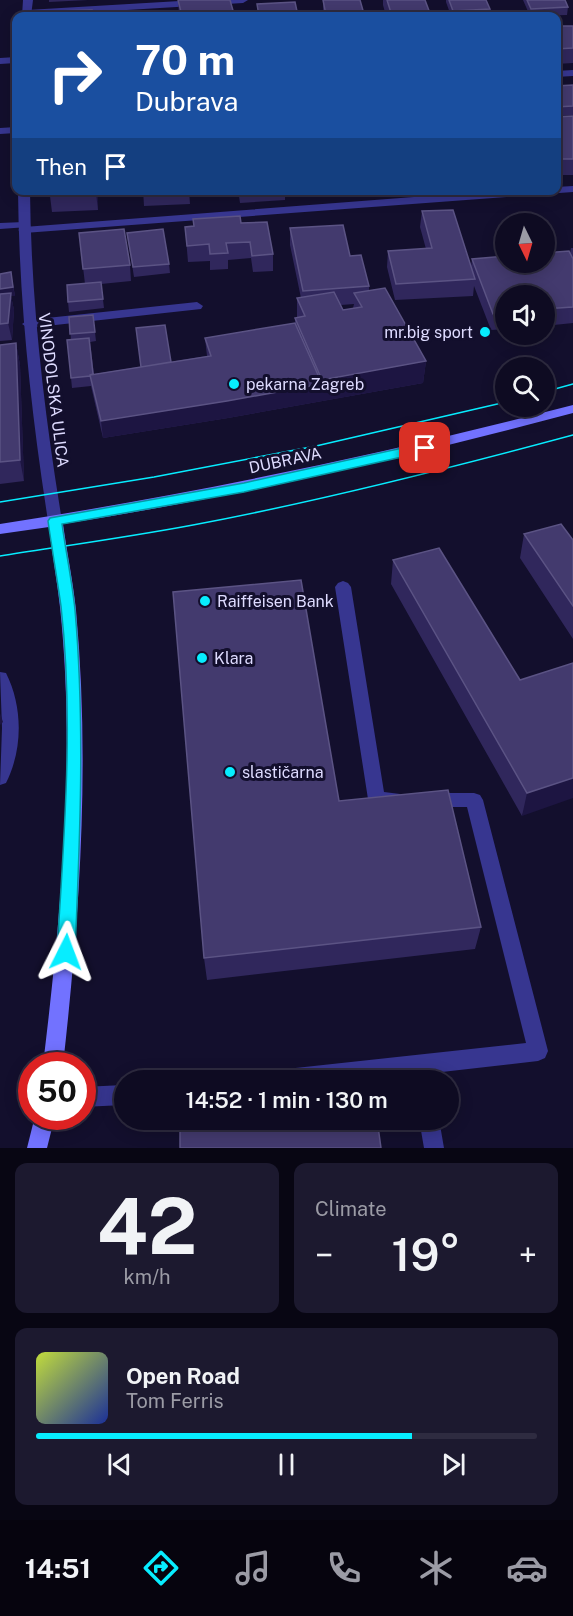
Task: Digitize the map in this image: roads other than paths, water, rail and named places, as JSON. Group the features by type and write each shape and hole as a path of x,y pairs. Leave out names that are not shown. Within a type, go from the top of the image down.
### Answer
{"main road":[{"name":"DUBRAVA","path":"0,529 55,521 313,473 471,436 573,409"},
{"path":"54,1052 66,952 74,785 73,691 68,608 55,521"},
{"path":"37,1148 42,1130"}],"street":[{"path":"70,12 243,0"},
{"name":"VINODOLSKA ULICA","path":"24,195 28,324 55,521"},
{"path":"0,226 24,227 484,195"},
{"path":"28,324 197,306"},
{"path":"343,587 378,799 474,800 538,1051 434,1070"},
{"path":"0,678 10,714 9,744 0,778"},
{"path":"96,1096 114,1095"},
{"path":"431,1130 434,1148"}],"tram line":[{"path":"555,389 573,384"},
{"path":"0,502 154,477 316,446 495,405"},
{"path":"0,556 169,529 289,506 573,435"}],"place":[{"name":"mr.big sport","path":"485,332"},
{"name":"pekarna Zagreb","path":"234,384"},
{"name":"Raiffeisen Bank","path":"205,601"},
{"name":"Klara","path":"202,658"},
{"name":"slastičarna","path":"230,772"}]}
